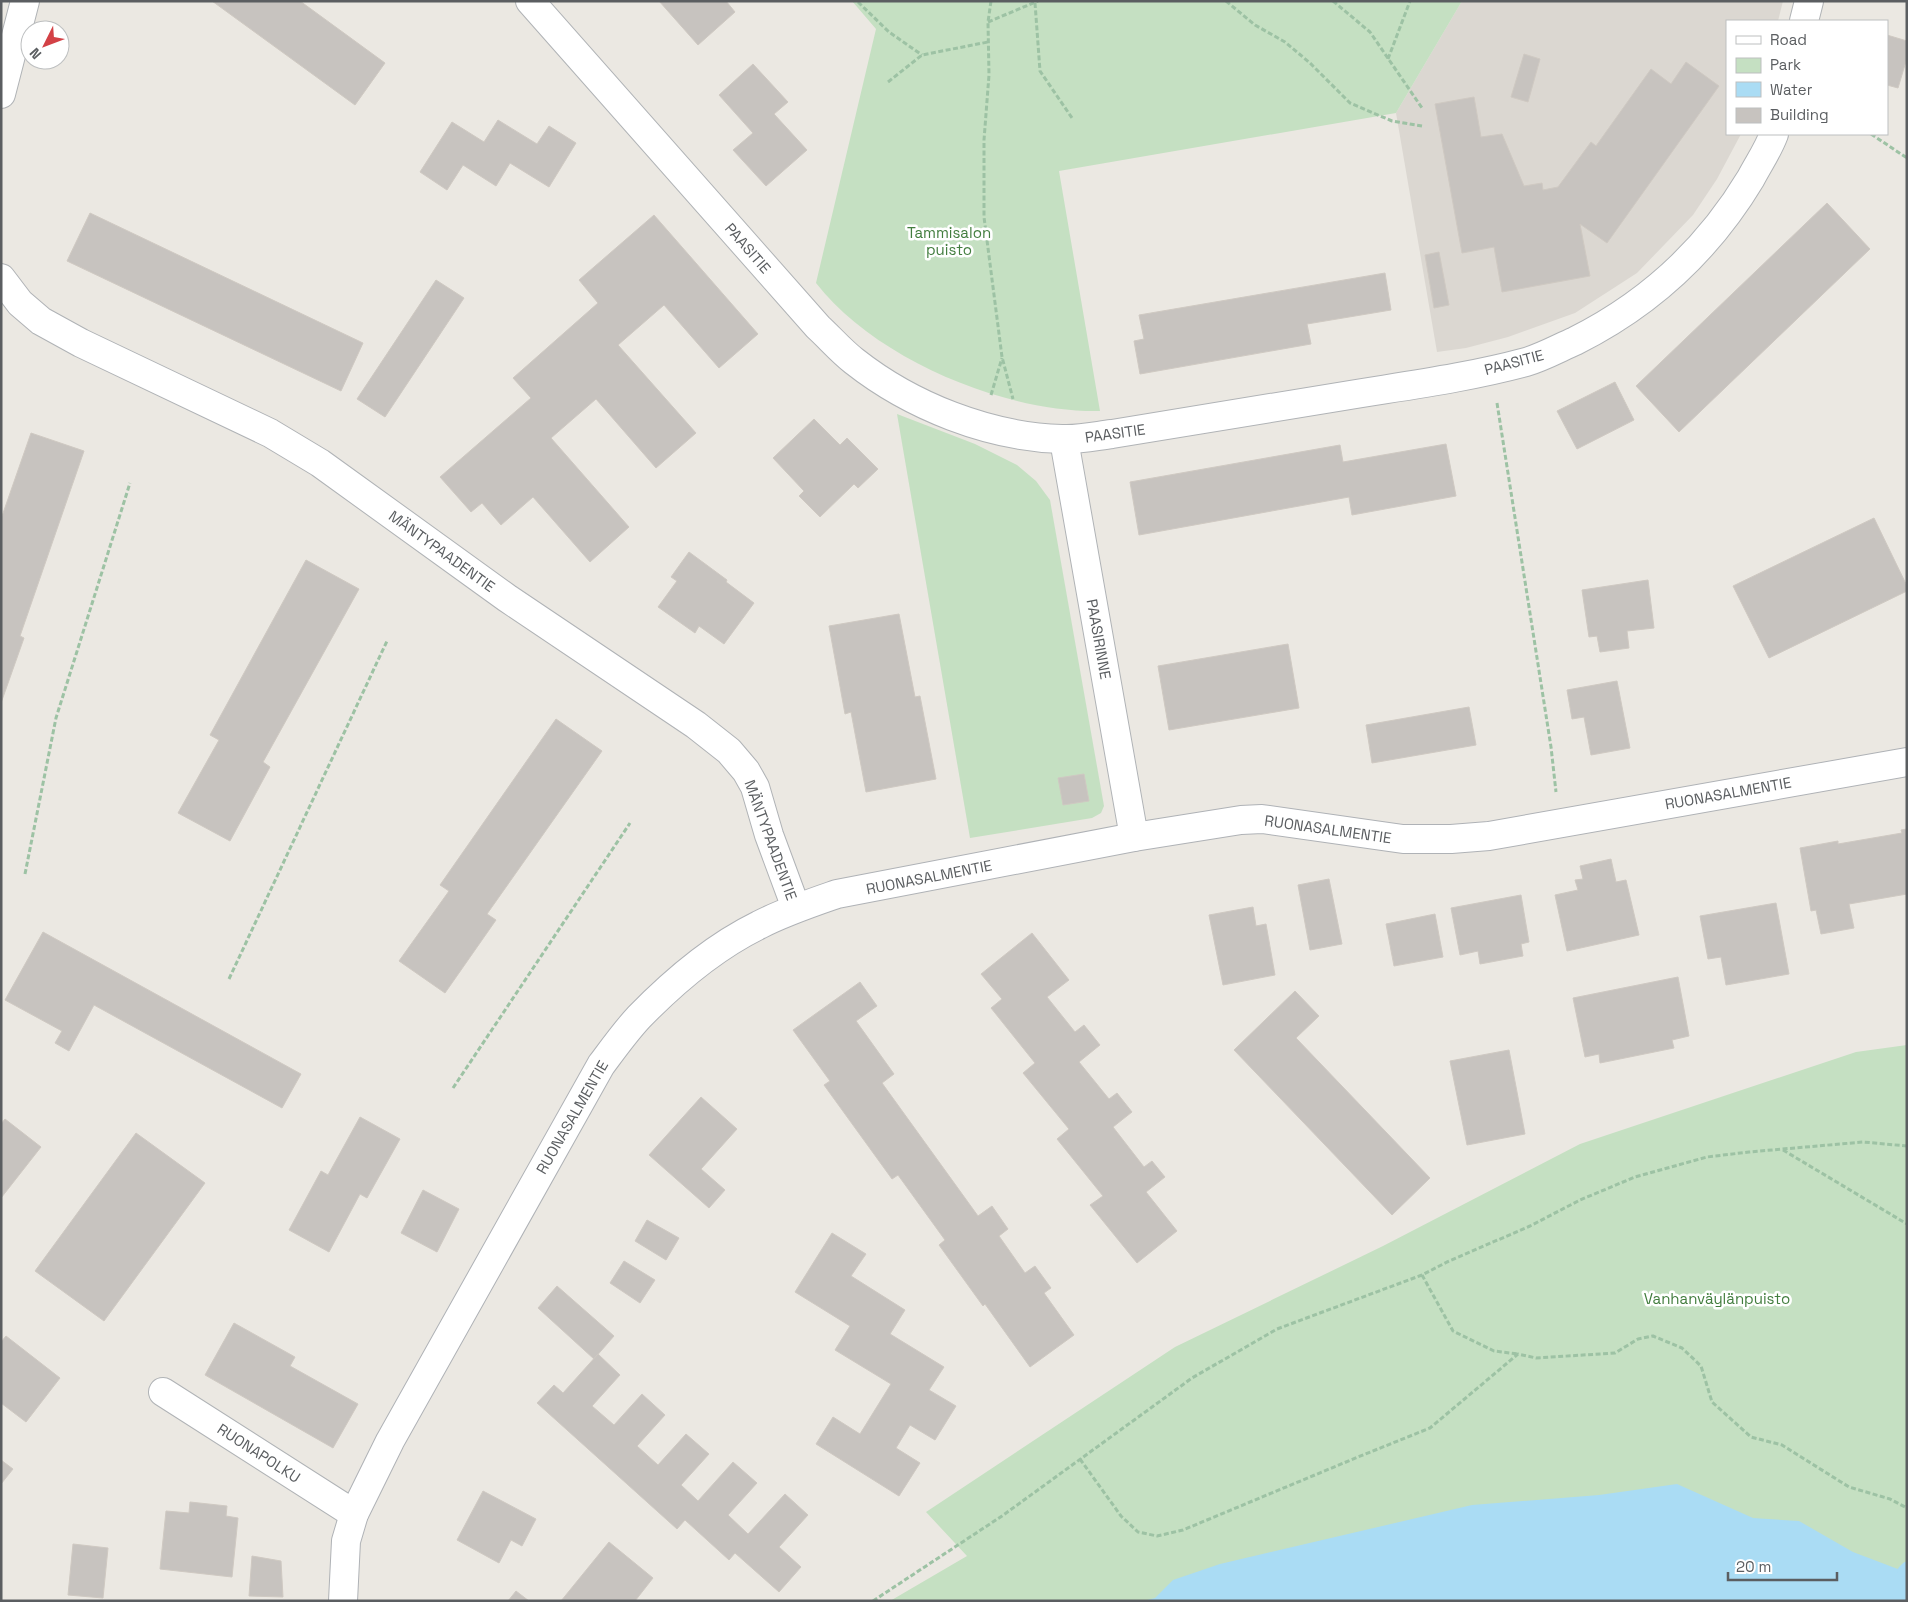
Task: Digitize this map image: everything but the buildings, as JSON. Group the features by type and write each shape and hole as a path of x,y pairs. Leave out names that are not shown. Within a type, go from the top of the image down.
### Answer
{"street":[{"path":"1,94 25,1"},
{"name":"PAASITIE","path":"530,1 818,327 853,361 889,386 936,411 1015,435 1064,440 1112,434 1442,380 1527,362 1587,335 1625,312 1684,265 1712,235 1738,198 1768,148 1774,135"},
{"path":"1804,20 1809,1"},
{"name":"MÄNTYPAADENTIE","path":"1,278 20,303 41,321 81,343 270,433 320,463 507,598 696,725 729,751 746,771 755,787 769,835 796,908"},
{"name":"PAASIRINNE","path":"1064,440 1134,837"},
{"name":"RUONASALMENTIE","path":"343,1601 346,1541 354,1514 390,1441 600,1064 638,1018 676,982 724,946 759,925 796,908 837,894 1134,837 1241,820 1262,819 1403,839 1451,839 1489,836 1907,762"},
{"name":"RUONAPOLKU","path":"163,1392 354,1514"}],"path":[{"path":"991,1 988,22 989,75 984,140 984,217 1002,357 1013,400"},
{"path":"1226,1 1255,25 1285,42 1310,63 1350,103 1392,121 1422,126"},
{"path":"1333,1 1370,32 1422,108"},
{"path":"1387,59 1410,1"},
{"path":"858,2 889,32 922,55"},
{"path":"988,22 1036,2 1040,71 1072,118"},
{"path":"888,82 922,55 988,42"},
{"path":"1872,135 1907,158"},
{"path":"979,424 991,394 1002,357"},
{"path":"1496,395 1551,746 1556,795"},
{"path":"25,874 56,718 130,483"},
{"path":"230,980 387,641"},
{"path":"453,1088 630,823"},
{"path":"873,1601 1002,1516 1192,1378 1277,1329 1422,1275 1447,1262 1530,1226 1580,1200 1635,1177 1708,1157 1863,1142 1907,1146"},
{"path":"1782,1150 1907,1224"},
{"path":"1422,1275 1453,1331 1494,1352 1536,1358 1614,1354 1638,1339 1653,1336 1682,1348 1701,1366 1712,1402 1751,1437 1782,1445 1849,1487 1890,1500 1907,1508"},
{"path":"1080,1459 1121,1516 1138,1532 1157,1536 1183,1530 1430,1428 1518,1354"}],"shaded area":[{"path":"1462,1 1783,1 1778,20 1726,20 1726,135 1740,135 1717,179 1693,215 1637,273 1575,313 1508,337 1466,348 1437,352 1396,113"}],"green space":[{"name":"Tammisalon puisto","path":"852,1 1462,1 1396,113 1059,171 1100,411 1063,409 1024,403 944,376 907,357 872,335 841,310 816,283 876,29"},
{"path":"897,414 975,444 1017,465 1036,481 1050,500 1104,806 1101,813 1092,818 970,838"},
{"name":"Vanhanväylänpuisto","path":"1907,1045 1907,1601 890,1601 967,1556 926,1512 1175,1347 1383,1246 1580,1144 1856,1052"}],"water":[{"path":"1677,1484 1753,1518 1799,1521 1853,1552 1907,1573 1907,1601 1143,1601 1155,1598 1173,1580 1220,1564 1472,1505 1599,1495"}],"waterway":[{"path":"1903,1571 1907,1567"}]}
